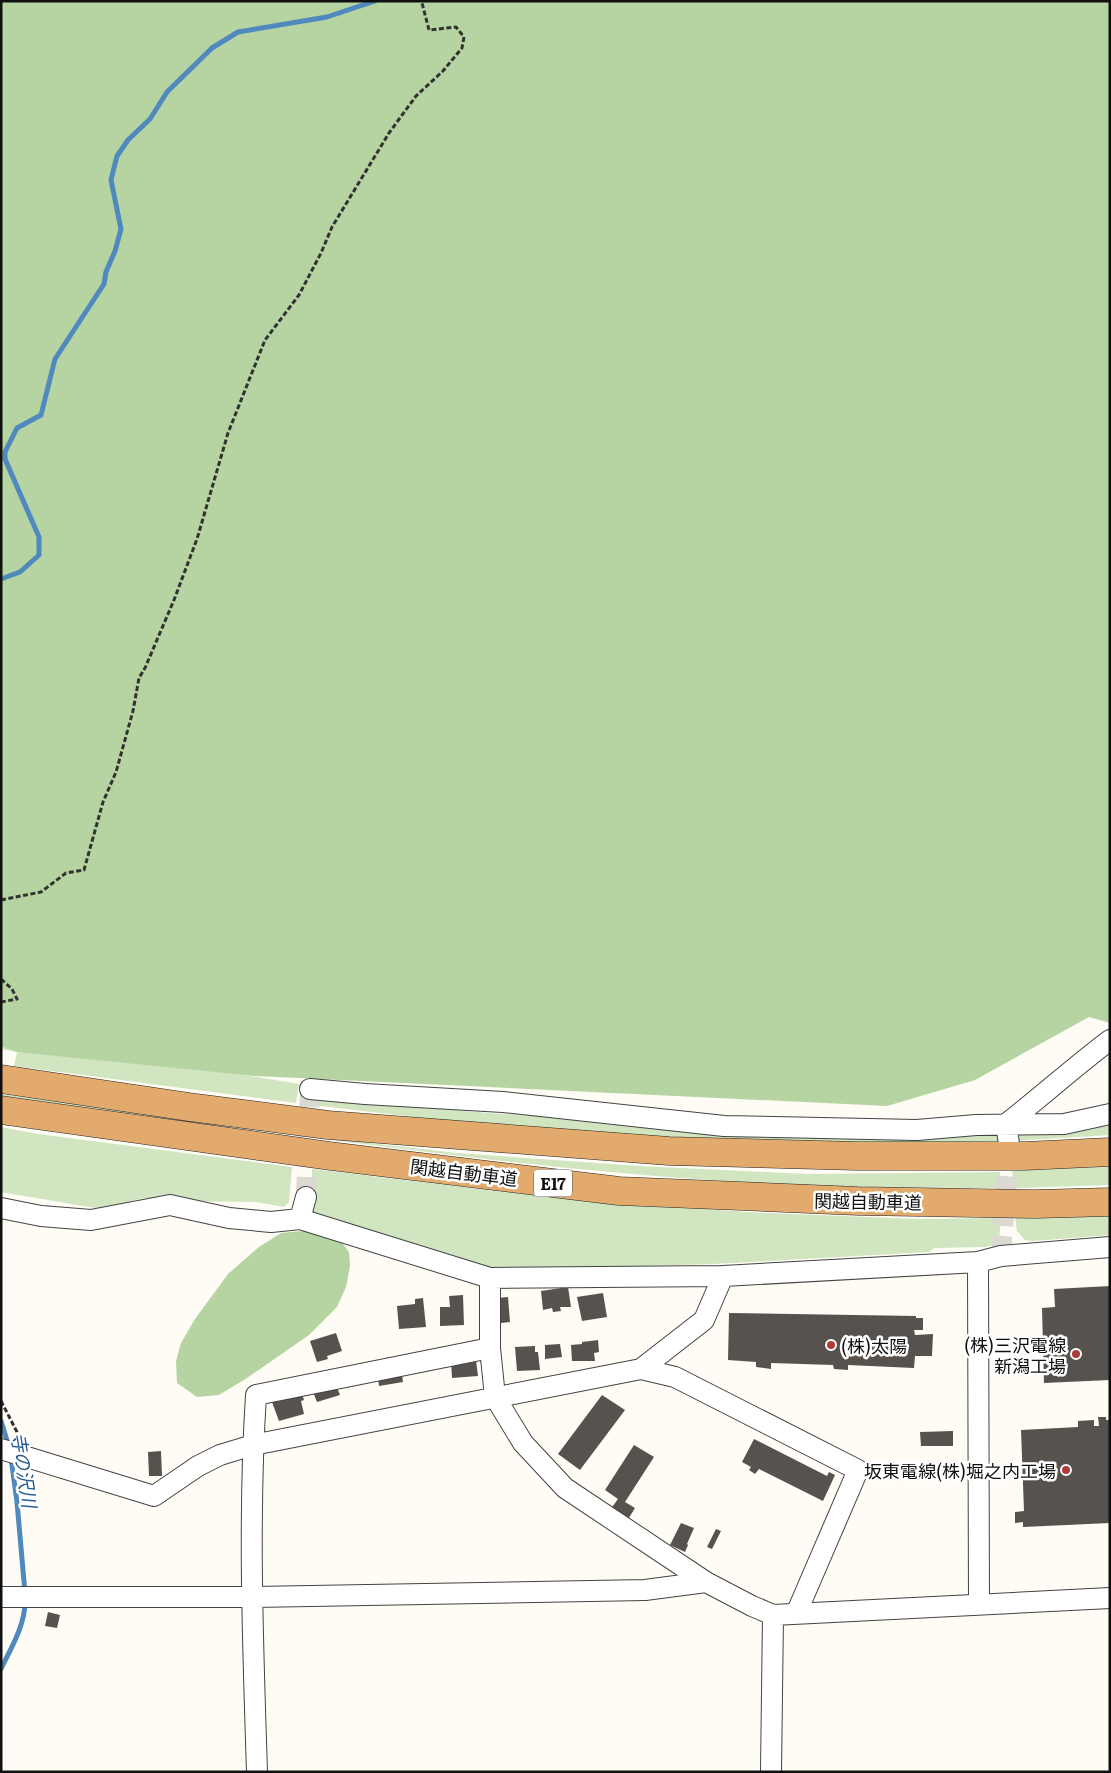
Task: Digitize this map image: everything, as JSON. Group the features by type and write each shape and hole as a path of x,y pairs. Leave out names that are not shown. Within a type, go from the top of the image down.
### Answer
{"highway":[{"name":"関越自動車道","path":"1,1079 189,1107 328,1124 669,1151 857,1156 1024,1156 1110,1152"},
{"name":"関越自動車道","path":"1,1110 330,1156 619,1191 858,1201 1035,1204 1110,1202"}],"street":[{"path":"1008,1134 1044,1094 1110,1040"},
{"path":"310,1089 503,1102 724,1126 1008,1134 1110,1114"},
{"path":"300,1219 306,1197"},
{"path":"1,1208 41,1216 91,1220 170,1205 229,1218 263,1222 300,1219 490,1278 723,1276 978,1262 1001,1256 1110,1247"},
{"path":"978,1262 979,1604"},
{"path":"640,1369 704,1320 723,1276"},
{"path":"490,1278 490,1348 495,1397 522,1443 565,1488 706,1582 752,1606 773,1615 1110,1598"},
{"path":"257,1772 251,1598 253,1445 256,1395 490,1348"},
{"path":"12,1452 154,1496 212,1458 253,1445 640,1369 675,1377 858,1470 796,1614"},
{"path":"17,1597 251,1598 644,1590 706,1582"},
{"path":"771,1772 773,1615"}],"path":[{"path":"1,900 41,892 66,874 84,870 103,802 116,772 134,711 140,678 174,600 197,539 228,433 265,340 299,295 332,227 390,133 416,96 444,71 462,48 464,37 456,27 429,30 422,4 424,1"},
{"path":"1,978 12,989 17,1000 1,1002"},
{"path":"1,1401 17,1432 12,1452"}],"green space":[{"path":"1,1 1110,1 1110,1023 1089,1017 975,1080 887,1106 255,1076 17,1052 1,1046"},
{"path":"1,1035 299,1084 296,1103 14,1066 17,1052 1,1049"},
{"path":"314,1093 432,1102 462,1111 503,1114 1000,1130 999,1141 903,1144 759,1143 474,1124 312,1105"},
{"path":"1,1094 307,1135 307,1137 1,1096"},
{"path":"1110,1124 1110,1135 1013,1141 1016,1126"},
{"path":"1,1127 38,1134 292,1167 289,1202 284,1207 256,1202 179,1201 143,1198 101,1209 1,1192"},
{"path":"317,1137 457,1153 639,1166 809,1174 1000,1172 1000,1188 854,1187 709,1180 512,1162"},
{"path":"1110,1166 1110,1185 1014,1188 1012,1171"},
{"path":"312,1169 513,1193 744,1212 916,1219 1001,1218 999,1241 985,1247 934,1248 929,1252 713,1264 535,1269 485,1267 311,1215"},
{"path":"1110,1215 1110,1235 1033,1241 1025,1240 1017,1231 1015,1217"},
{"path":"313,1230 340,1240 349,1252 350,1266 346,1287 337,1307 309,1335 219,1395 197,1397 177,1383 176,1361 181,1343 195,1319 228,1274 259,1247 281,1233"}],"building":[{"name":"(株)三沢電線 新潟工場","path":"1110,1286 1110,1380 1044,1383 1042,1308 1055,1307 1054,1289"},
{"path":"568,1287 571,1307 560,1307 561,1311 553,1312 552,1308 543,1310 541,1291"},
{"path":"603,1293 607,1317 582,1321 577,1297"},
{"path":"463,1295 464,1325 440,1326 440,1307 450,1307 449,1296"},
{"path":"508,1297 510,1322 493,1324 486,1299"},
{"path":"423,1298 426,1327 399,1329 397,1306 415,1304 415,1299"},
{"name":"(株)太陽","path":"729,1313 916,1316 916,1318 923,1318 923,1330 914,1330 915,1335 933,1334 932,1356 915,1356 914,1368 848,1365 848,1370 834,1369 833,1365 771,1363 771,1369 756,1367 756,1362 728,1360"},
{"path":"336,1333 342,1351 327,1356 328,1359 317,1362 310,1341"},
{"path":"598,1340 599,1352 594,1353 595,1361 572,1361 571,1345"},
{"path":"560,1344 562,1357 545,1359 545,1345"},
{"path":"535,1346 535,1352 538,1352 540,1370 517,1371 515,1347"},
{"path":"400,1359 403,1382 379,1386 376,1363"},
{"path":"476,1360 478,1376 452,1378 451,1361"},
{"path":"334,1380 340,1395 317,1402 311,1387"},
{"path":"300,1388 304,1400 301,1401 304,1414 279,1421 272,1402"},
{"path":"602,1395 625,1410 580,1470 558,1454"},
{"name":"坂東電線(株)堀之内工場","path":"1098,1417 1106,1417 1106,1420 1110,1420 1110,1523 1023,1527 1023,1522 1015,1523 1015,1512 1024,1511 1021,1430 1078,1427 1078,1421 1094,1420 1094,1426 1099,1426"},
{"path":"953,1431 953,1446 921,1446 920,1432"},
{"path":"754,1439 827,1476 829,1472 835,1475 823,1501 759,1469 755,1474 749,1470 751,1467 742,1462"},
{"path":"634,1445 654,1457 625,1502 635,1508 627,1521 610,1510 618,1499 605,1490"},
{"path":"161,1451 162,1476 149,1476 148,1452"},
{"path":"681,1523 694,1528 685,1552 670,1545"},
{"path":"716,1529 721,1531 712,1549 707,1547"},
{"path":"48,1612 60,1615 57,1628 45,1626"}],"waterway":[{"path":"1,579 20,572 39,555 39,537 5,459 5,452 17,428 41,415 55,359 104,284 106,272 115,251 121,229 111,180 117,156 128,140 150,119 167,92 212,48 238,32 327,17 375,1"},
{"name":"寺の沢川","path":"1,1421 9,1447"},
{"name":"寺の沢川","path":"11,1458 25,1593"},
{"name":"寺の沢川","path":"1,1669 20,1628 25,1602"}],"tunnel":[{"path":"306,1197 310,1089"},
{"path":"1001,1256 1009,1144"}],"place":[{"name":"(株)太陽","path":"831,1345"},
{"name":"(株)三沢電線 新潟工場","path":"1076,1354"},
{"name":"坂東電線(株)堀之内工場","path":"1066,1470"}]}
